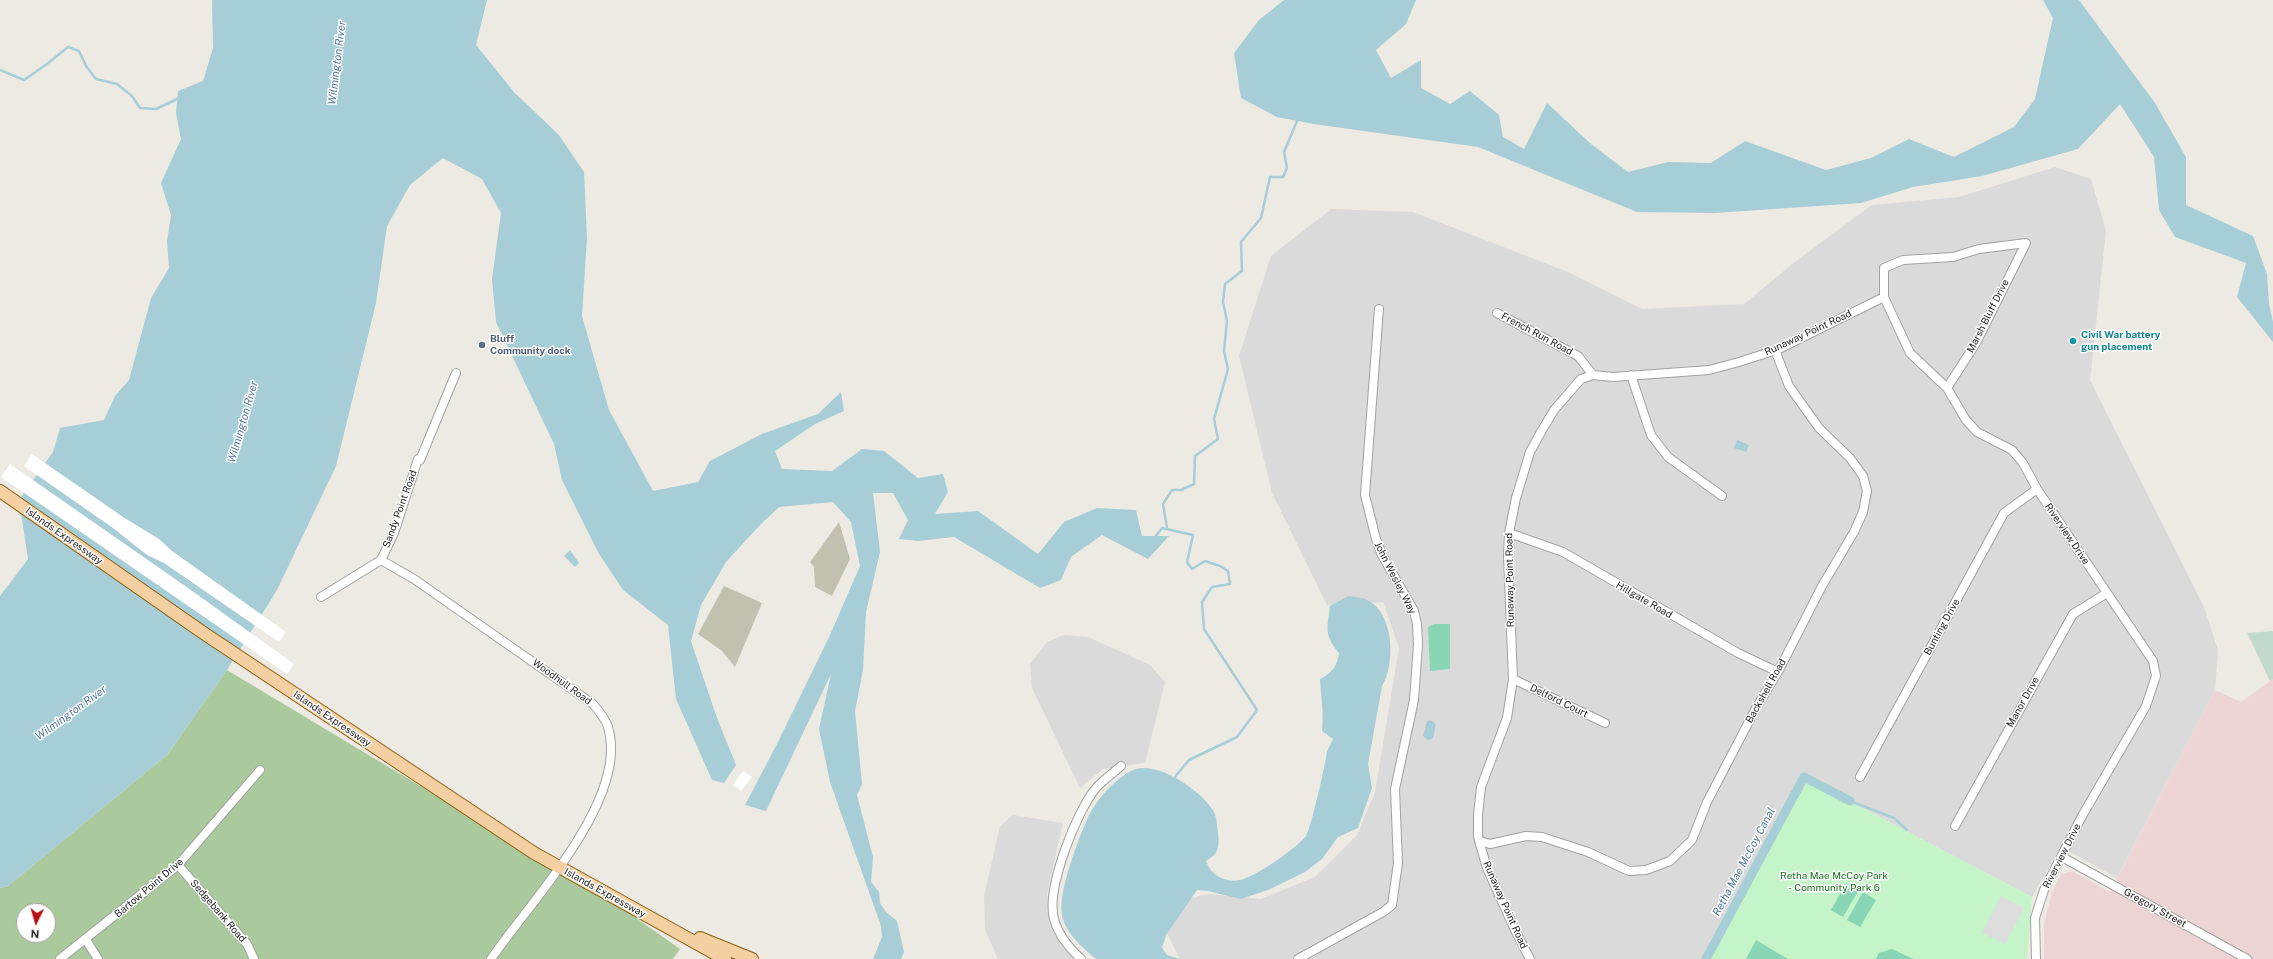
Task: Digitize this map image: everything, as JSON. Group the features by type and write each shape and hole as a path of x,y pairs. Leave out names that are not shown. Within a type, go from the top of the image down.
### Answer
{"main road":[{"name":"Islands Expressway","path":"4,493 202,632 260,669 433,788 559,868 725,959"},
{"name":"Islands Expressway","path":"674,930 713,943 752,959"}],"street":[{"name":"Riverview Drive","path":"2026,243 1979,249 1953,257 1903,260 1884,268 1884,297 1910,353 1947,388 1966,420 1974,429 2012,450 2023,463 2037,489 2153,661 2156,676 2146,706 2082,816 2044,890 2035,918 2036,959"},
{"name":"Marsh Bluff Drive","path":"1947,388 1976,343 2026,243"},
{"name":"Runaway Point Road","path":"1530,959 1514,930 1487,868 1478,837 1478,815 1481,787 1507,718 1513,679 1508,555 1509,533 1517,493 1530,452 1554,410 1581,379 1593,375 1613,377 1709,370 1775,350 1884,297"},
{"name":"John Wesley Way","path":"1298,959 1392,905 1397,870 1395,788 1414,700 1417,631 1414,611 1377,543 1366,500 1379,308"},
{"name":"French Run Road","path":"1497,313 1578,356 1593,375"},
{"name":"Backshell Road","path":"1480,842 1490,844 1526,836 1542,837 1588,852 1629,871 1646,870 1670,861 1692,840 1707,802 1756,708 1778,672 1815,599 1854,532 1863,512 1868,491 1862,476 1850,458 1819,428 1789,386 1775,350"},
{"name":"Sandy Point Road","path":"321,597 381,560 394,533 418,459 420,460 456,373"},
{"path":"1631,375 1651,435 1668,458 1722,496"},
{"name":"Bunting Drive","path":"1860,777 2004,512 2037,489"},
{"name":"Hillgate Road","path":"1509,533 1563,552 1738,653 1778,672"},
{"name":"Woodhull Road","path":"381,560 414,579 593,704 608,726 611,748 608,770 601,796 586,826 559,868 491,959"},
{"name":"Manor Drive","path":"1955,826 2073,614 2107,592"},
{"name":"Delford Court","path":"1513,679 1604,723"},
{"path":"1081,959 1061,934 1054,920 1052,894 1063,856 1084,808 1096,789 1121,766"},
{"name":"Bartow Point Drive","path":"62,958 178,865 260,770"},
{"name":"Gregory Street","path":"2062,857 2247,959"},
{"name":"Sedgebank Road","path":"178,865 247,944 254,959"},
{"path":"86,940 98,959"}],"shaded area":[{"path":"2055,167 2091,179 2106,231 2090,380 2204,607 2218,650 2215,690 2117,878 2061,847 2032,897 1800,775 1701,959 1180,959 1166,931 1188,898 1210,894 1261,899 1315,877 1357,835 1375,792 1399,648 1383,602 1327,605 1272,493 1239,356 1271,256 1331,209 1413,212 1568,272 1642,309 1744,304 1796,261 1872,205 1959,197"},
{"path":"839,522 850,559 832,596 815,587 814,567 810,562"},
{"path":"724,586 762,603 735,667 722,651 698,634"},
{"path":"2273,631 2273,679 2270,681 2247,633"},
{"path":"1064,635 1088,637 1150,665 1165,682 1145,763 1103,769 1080,788 1032,688 1030,664 1047,642"},
{"path":"2273,679 2273,959 2044,959 2044,924 2051,895 2061,874 2072,871 2110,892 2215,690 2241,702"},
{"path":"1013,815 1063,823 1047,894 1050,923 1076,959 998,959 985,930 984,896 1000,826"},
{"path":"2001,896 2024,908 2005,944 1982,933"}],"green space":[{"path":"1434,624 1450,624 1450,669 1430,671 1428,627"},
{"path":"227,670 612,901 680,949 673,959 0,959 0,888 8,886 167,755"},
{"name":"Retha Mae McCoy Park - Community Park 6","path":"1800,775 2032,897 2027,959 1701,959"},
{"path":"1846,883 1859,890 1843,917 1831,910"},
{"path":"1863,892 1876,900 1860,927 1847,920"},
{"path":"1756,940 1788,959 1746,959"},
{"path":"1892,949 1913,959 1876,959 1879,953"}],"water":[{"name":"Wilmington River","path":"212,0 487,0 476,45 514,92 559,135 584,172 587,238 582,316 609,410 653,491 698,482 710,461 762,434 818,414 841,392 844,411 815,424 775,451 782,469 832,471 862,449 884,451 918,478 943,474 948,492 935,514 978,511 1038,554 1064,522 1097,508 1136,510 1142,536 1169,536 1148,559 1102,535 1071,557 1061,580 1040,588 954,537 918,541 899,539 908,520 893,493 873,493 880,552 866,612 863,670 855,711 862,784 857,795 873,857 871,882 879,892 880,903 886,912 897,921 904,952 901,959 873,959 882,937 881,926 830,782 819,729 831,674 766,811 745,805 777,744 830,635 860,566 851,522 833,502 779,507 726,562 701,605 691,641 717,718 736,765 724,783 712,780 676,699 668,625 623,590 599,554 562,480 554,444 496,322 492,279 501,213 482,179 443,158 410,185 387,226 376,303 336,466 277,590 227,670 167,755 8,886 0,888 0,596 28,559 19,500 53,452 60,428 104,420 115,396 129,380 151,298 169,268 167,241 171,215 161,183 181,139 176,113 178,91 203,81 213,48"},
{"path":"1284,0 1416,0 1406,24 1376,50 1391,78 1421,60 1421,88 1450,104 1470,91 1499,115 1503,137 1524,149 1547,103 1591,144 1628,172 1668,162 1711,163 1745,141 1826,170 1871,158 1909,139 1954,157 2014,127 2035,99 2053,18 2043,0 2079,0 2155,103 2186,157 2186,205 2253,236 2267,274 2269,304 2273,322 2273,342 2237,297 2246,263 2175,237 2159,210 2154,157 2120,104 2078,149 1982,176 1913,187 1861,203 1715,213 1637,212 1478,147 1314,124 1277,117 1241,98 1234,53 1259,20"},
{"path":"1737,440 1749,445 1746,452 1734,448"},
{"path":"570,550 579,563 575,567 564,556"},
{"path":"1349,596 1365,599 1376,606 1383,615 1390,639 1391,652 1389,665 1382,686 1368,764 1372,788 1358,828 1338,837 1322,859 1305,872 1268,890 1241,899 1208,891 1197,890 1166,935 1162,948 1167,955 1180,959 1096,959 1085,950 1066,927 1062,914 1063,892 1070,864 1089,815 1097,802 1122,776 1136,769 1146,768 1157,770 1180,780 1201,796 1214,812 1216,817 1219,841 1216,852 1206,861 1208,866 1215,874 1224,879 1234,881 1247,878 1255,874 1285,855 1306,836 1315,809 1327,751 1333,739 1322,731 1323,711 1320,679 1333,669 1339,653 1331,641 1328,631 1330,606"},
{"path":"1430,720 1436,724 1433,738 1428,740 1423,736 1427,721"}],"pier":[{"path":"32,454 123,517 159,539 172,551 286,632 279,642 164,563 147,555 113,528 24,466"},
{"path":"10,464 294,664 287,674 1,477"},
{"path":"743,771 752,777 741,791 733,785"}],"waterway":[{"path":"0,70 24,80 68,47 79,51 86,66 96,79 117,84 132,96 140,108 156,109 177,99"},
{"path":"1167,528 1163,504 1172,490 1181,490 1194,484 1195,456 1218,439 1214,419 1228,369 1224,351 1227,321 1223,302 1225,284 1242,271 1241,242 1261,218 1270,177 1283,177 1287,168 1284,152 1297,121"},
{"path":"1155,537 1162,528 1193,535 1187,562 1192,569 1205,561 1220,566 1228,571 1230,584 1212,587 1202,602 1204,629 1257,710 1237,737 1189,760 1174,778"},
{"name":"Retha Mae McCoy Canal","path":"1706,959 1804,777 1850,801"},
{"path":"1850,801 1894,818 1907,830"}],"place":[{"name":"Civil War battery gun placement","path":"2073,341"},
{"name":"Bluff Community dock","path":"482,345"}]}
